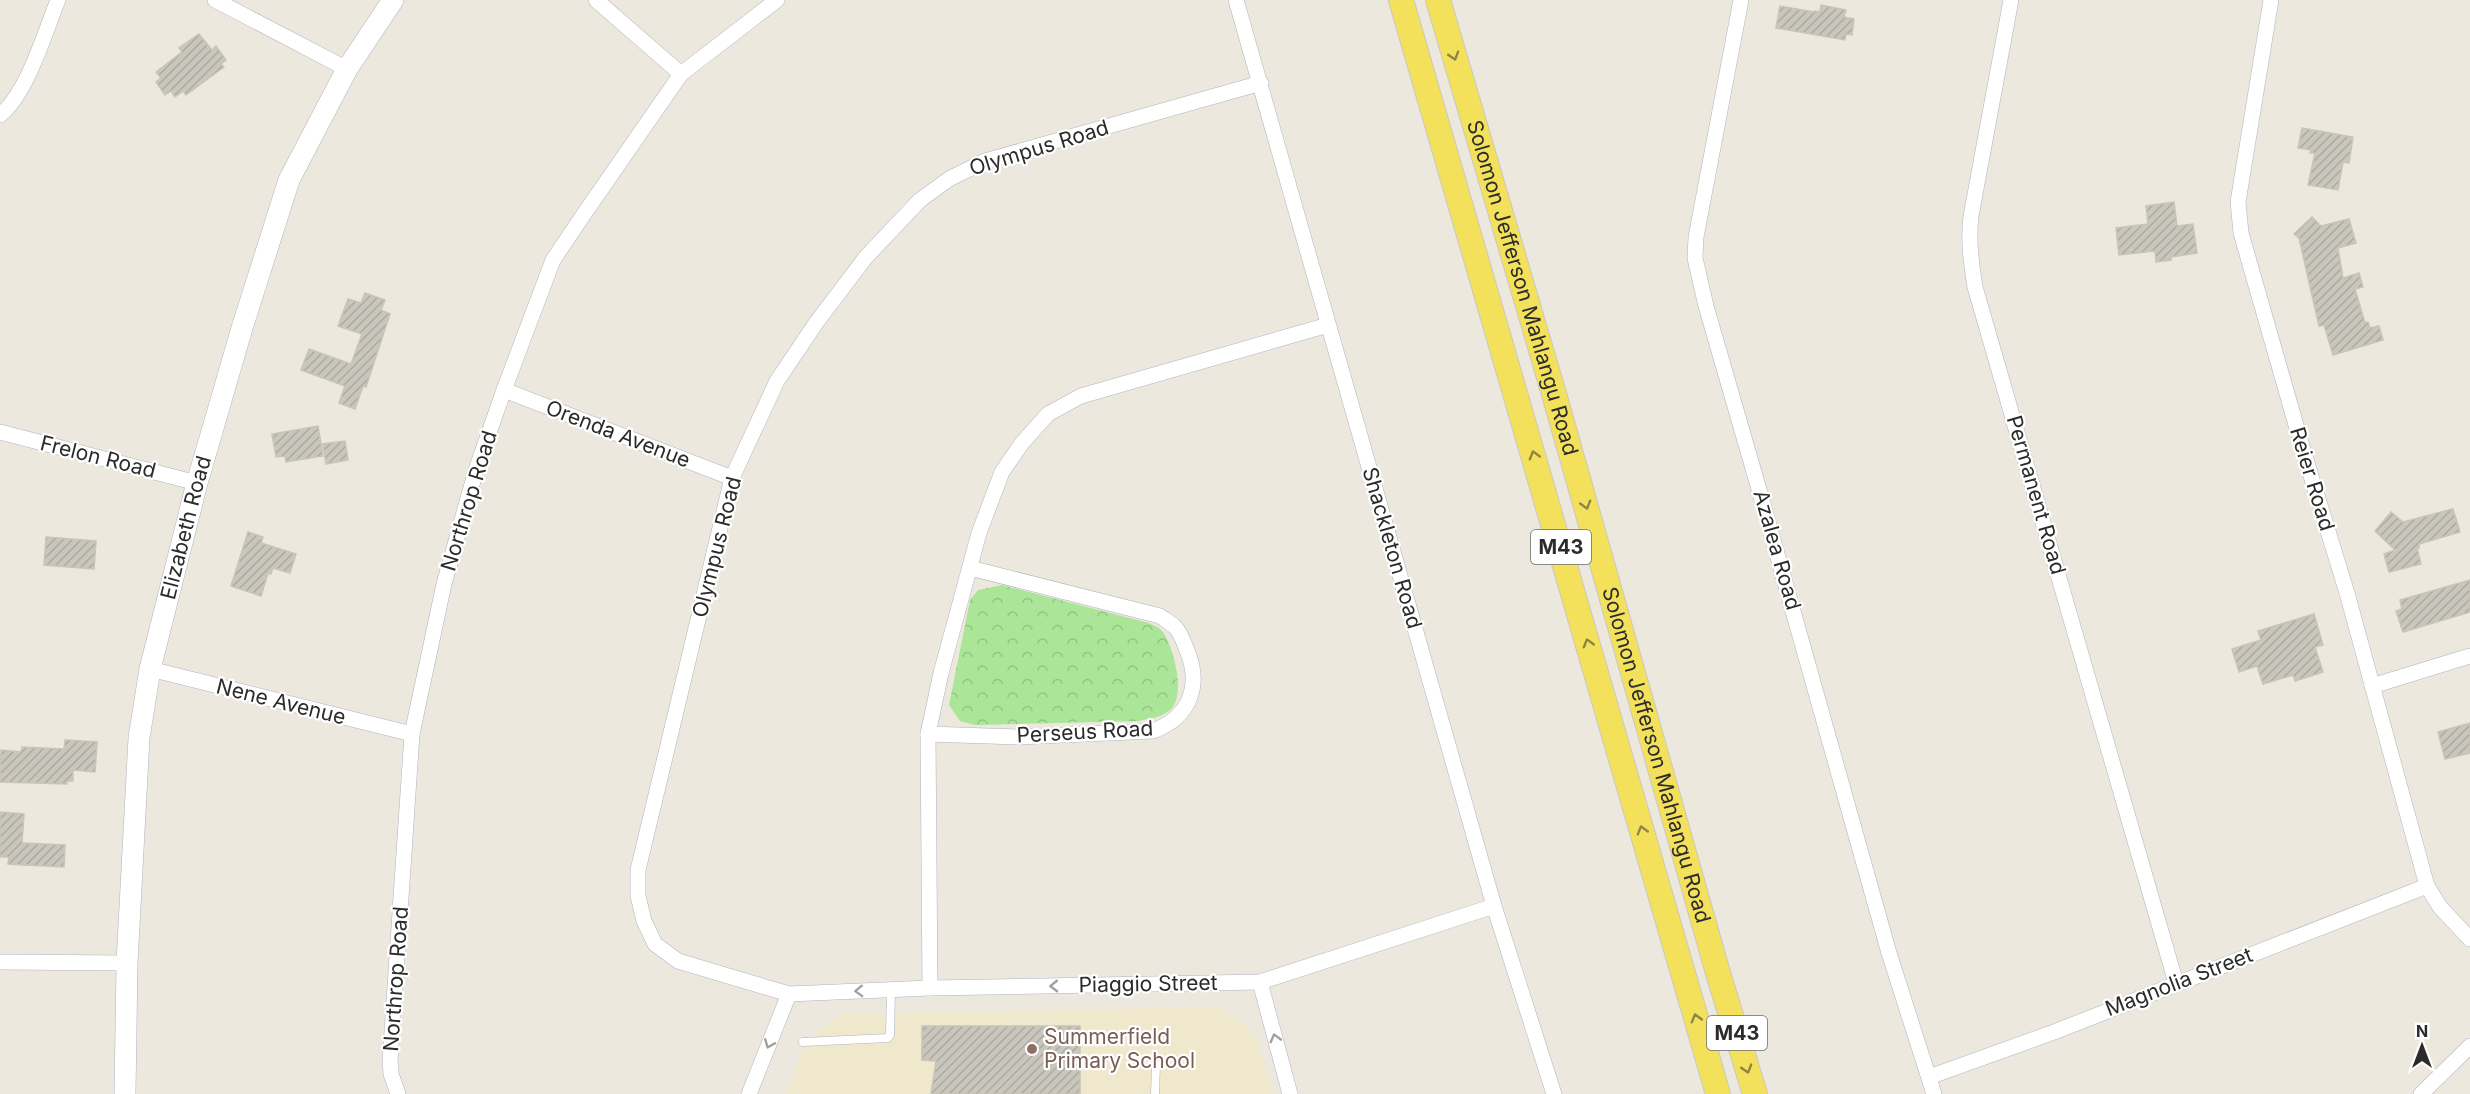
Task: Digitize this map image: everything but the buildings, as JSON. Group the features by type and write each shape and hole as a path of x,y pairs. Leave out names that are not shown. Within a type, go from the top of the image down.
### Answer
{"main road":[{"name":"Solomon Jefferson Mahlangu Road","path":"1401,0 1718,1094"},
{"name":"Solomon Jefferson Mahlangu Road","path":"1437,0 1554,394 1718,973 1755,1094"}],"street":[{"path":"0,115 8,109 20,92 58,0"},
{"path":"215,0 347,69"},
{"name":"Elizabeth Road","path":"125,1094 127,963 139,738 150,669 197,483 242,328 289,180 347,69 393,0"},
{"path":"596,0 681,74"},
{"name":"Northrop Road","path":"398,1094 391,1074 390,1061 412,734 444,584 476,470 553,260 681,74 777,0"},
{"name":"Shackleton Road","path":"1236,0 1494,906 1554,1094"},
{"name":"Azalea Road","path":"1741,0 1696,237 1696,266 1889,953 1934,1094"},
{"name":"Permanent Road","path":"2011,0 1971,216 1969,238 1972,271 2176,983"},
{"name":"Reier Road","path":"2271,0 2239,189 2238,217 2304,453 2347,594 2427,886 2440,906 2470,939"},
{"name":"Olympus Road","path":"789,994 678,962 655,944 644,921 638,896 638,870 732,478 777,381 816,323 866,256 930,193 949,179 985,161 1261,83"},
{"path":"930,988 927,734 979,533 1002,472 1022,443 1048,414 1081,396 1328,325"},
{"name":"Orenda Avenue","path":"504,390 732,478"},
{"name":"Frelon Road","path":"0,432 197,483"},
{"name":"Perseus Road","path":"927,734 1018,737 1154,731 1167,726 1182,713 1191,695 1193,669 1189,656 1175,627 1160,616 970,568"},
{"path":"2372,686 2470,656"},
{"name":"Nene Avenue","path":"150,669 412,734"},
{"name":"Magnolia Street","path":"1929,1077 2054,1032 2427,886"},
{"name":"Piaggio Street","path":"789,994 930,988 1260,982 1494,906"},
{"path":"0,962 127,963"},
{"path":"1260,982 1290,1094"},
{"path":"749,1094 789,994"},
{"path":"2421,1094 2470,1046"}],"lane":[{"path":"803,1042 888,1038 890,1035 891,990"},
{"path":"1155,1094 1156,1065"}],"shaded area":[{"name":"Summerfield Primary School","path":"1221,1007 1254,1032 1273,1094 786,1094 810,1039 841,1014"}],"green space":[{"path":"1002,585 1145,622 1162,631 1171,648 1177,672 1177,695 1169,711 1154,718 1138,721 975,725 960,721 949,705 970,600 978,590"}],"place":[{"name":"Summerfield Primary School","path":"1032,1049"}]}
